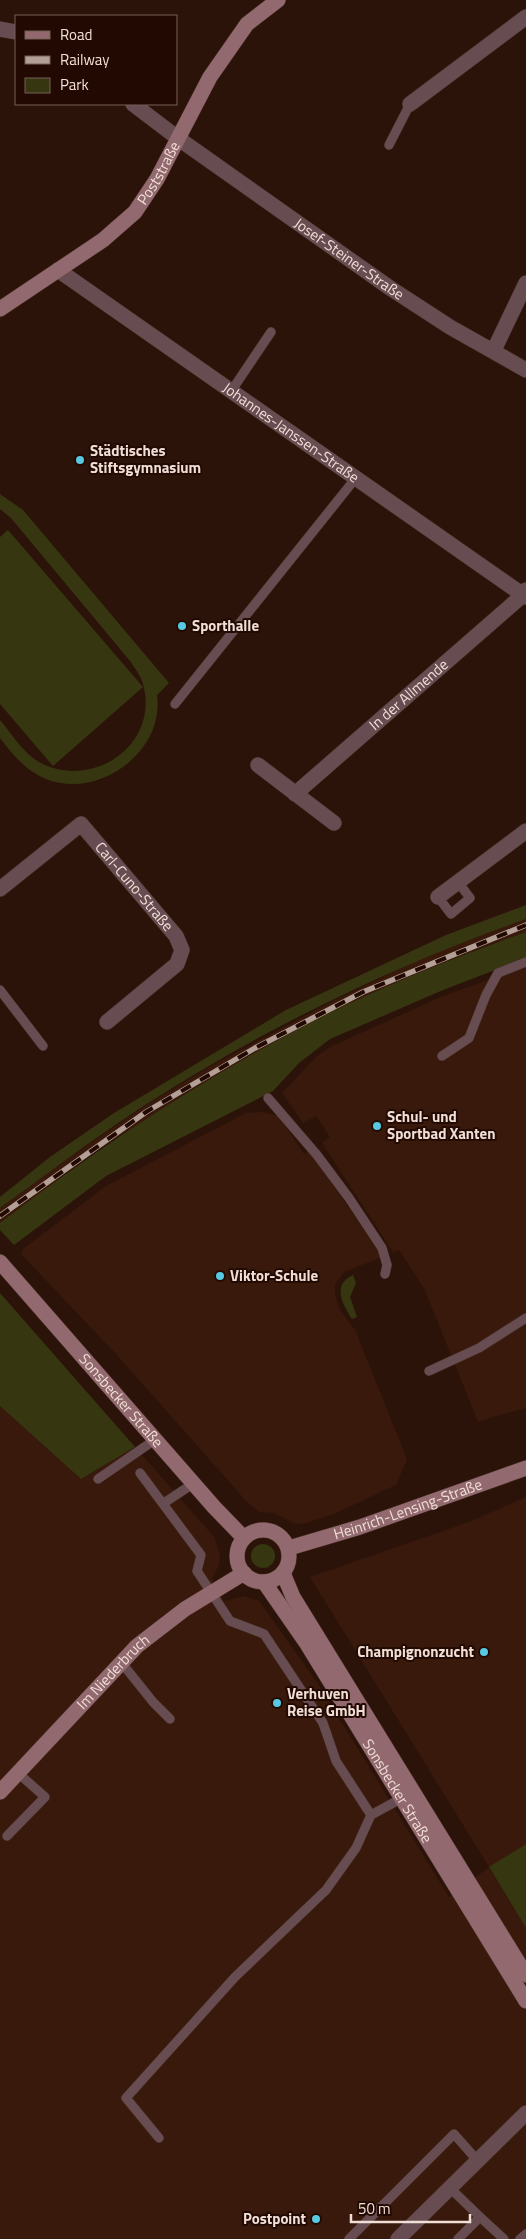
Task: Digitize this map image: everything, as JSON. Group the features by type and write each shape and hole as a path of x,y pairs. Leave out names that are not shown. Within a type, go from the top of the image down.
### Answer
{"street":[{"name":"Poststraße","path":"0,309 103,240 135,212 179,139 210,77 247,24 278,0"},
{"path":"410,104 526,17"},
{"path":"0,29 15,32"},
{"name":"Josef-Steiner-Straße","path":"134,105 179,139 390,288 450,327 494,350 526,370"},
{"name":"Johannes-Janssen-Straße","path":"58,270 232,390 355,478 525,594"},
{"path":"494,350 526,283"},
{"name":"In der Allmende","path":"295,794 525,594"},
{"path":"258,765 334,823"},
{"name":"Carl-Cuno-Straße","path":"0,889 81,824 176,936 182,950 177,964 107,1022"},
{"path":"438,897 526,831"},
{"name":"Sonsbecker Straße","path":"0,1262 214,1507 244,1538"},
{"name":"Heinrich-Lensing-Straße","path":"289,1548 360,1528 526,1468"},
{"path":"256,1530 268,1530 278,1534 289,1548 289,1561 283,1573 276,1579 264,1582 253,1580 244,1573 237,1558 239,1546 244,1538 256,1530"},
{"name":"Im Niederbruch","path":"0,1792 121,1662 158,1629 244,1573"},
{"name":"Sonsbecker Straße","path":"283,1573 293,1597 526,2001"},
{"name":"Sonsbecker Straße","path":"264,1582 526,1975"},
{"path":"398,2239 526,2113"}],"lane":[{"path":"389,145 410,104"},
{"path":"232,390 271,332"},
{"path":"175,704 355,478"},
{"path":"438,897 451,914 470,898 458,882"},
{"path":"442,1056 469,1038 486,995 498,973 526,962"},
{"path":"0,990 42,1046"},
{"path":"268,1098 317,1155 349,1198 382,1248 387,1265 385,1274"},
{"path":"429,1371 479,1348 526,1318"},
{"path":"98,1479 156,1439"},
{"path":"140,1473 202,1554 197,1571 230,1621 264,1634 323,1724 336,1761 371,1814"},
{"path":"164,1504 194,1483"},
{"path":"121,1662 153,1702 170,1719"},
{"path":"8,1836 45,1797 18,1773"},
{"path":"159,2138 126,2098 236,1977 326,1890 356,1848 371,1814 407,1796"},
{"path":"349,2239 454,2134 477,2160"},
{"path":"450,2188 504,2239"},
{"path":"458,2239 480,2217"},
{"path":"520,2239 526,2234"}],"shaded area":[{"path":"526,919 526,932 478,949 351,1003 200,1085 93,1153 0,1223 0,1208 143,1107 211,1066 331,1002 406,966 484,933"},
{"path":"526,966 526,1408 478,1422 424,1288 399,1250 393,1252 322,1143 330,1137 316,1116 303,1123 282,1093 317,1056 332,1046 441,997"},
{"path":"263,1112 278,1116 304,1154 310,1151 382,1257 344,1272 335,1284 335,1295 340,1310 355,1330 407,1459 396,1485 334,1514 303,1524 294,1523 273,1513 260,1512 248,1503 116,1354 21,1254 23,1249 106,1186 246,1113"},
{"path":"0,1406 81,1479 135,1447 215,1538 220,1556 219,1565 212,1579 224,1601 244,1596 259,1601 318,1684 449,1897 489,1867 310,1577 469,1522 526,1497 526,1844 489,1868 526,1928 526,2239 0,2239"}],"green space":[{"path":"0,494 23,510 169,683 157,695 157,716 150,735 139,752 124,766 106,777 86,783 66,784 46,779 26,767 0,738 0,720 23,748 39,762 59,769 80,771 100,766 117,757 132,743 141,726 146,706 143,684 134,666 11,518 0,509"},
{"path":"8,530 143,687 53,766 0,704 0,537"},
{"path":"526,905 526,919 426,957 377,979 280,1026 233,1052 124,1119 0,1208 0,1197 50,1157 114,1113 286,1010 446,935"},
{"path":"526,932 526,958 443,990 330,1039 299,1063 273,1091 106,1176 14,1245 0,1230 0,1223 73,1169 148,1118 224,1070 331,1012 442,964"},
{"path":"353,1275 356,1283 350,1297 357,1317 352,1319 342,1301 341,1289 347,1279"},
{"path":"0,1293 135,1447 81,1479 0,1406"},
{"path":"263,1544 268,1545 274,1551 274,1561 268,1567 263,1568 258,1567 252,1561 251,1556 252,1551 258,1545"},
{"path":"526,1844 526,1928 489,1867"}],"railway":[{"path":"0,1216 146,1112 255,1048 363,992 526,925"}],"place":[{"name":"Städtisches Stiftsgymnasium","path":"80,460"},
{"name":"Sporthalle","path":"182,626"},
{"name":"Schul- und Sportbad Xanten","path":"377,1126"},
{"name":"Viktor-Schule","path":"220,1276"},
{"name":"Champignonzucht","path":"484,1652"},
{"name":"Verhuven Reise GmbH","path":"277,1703"},
{"name":"Postpoint","path":"316,2219"}]}
